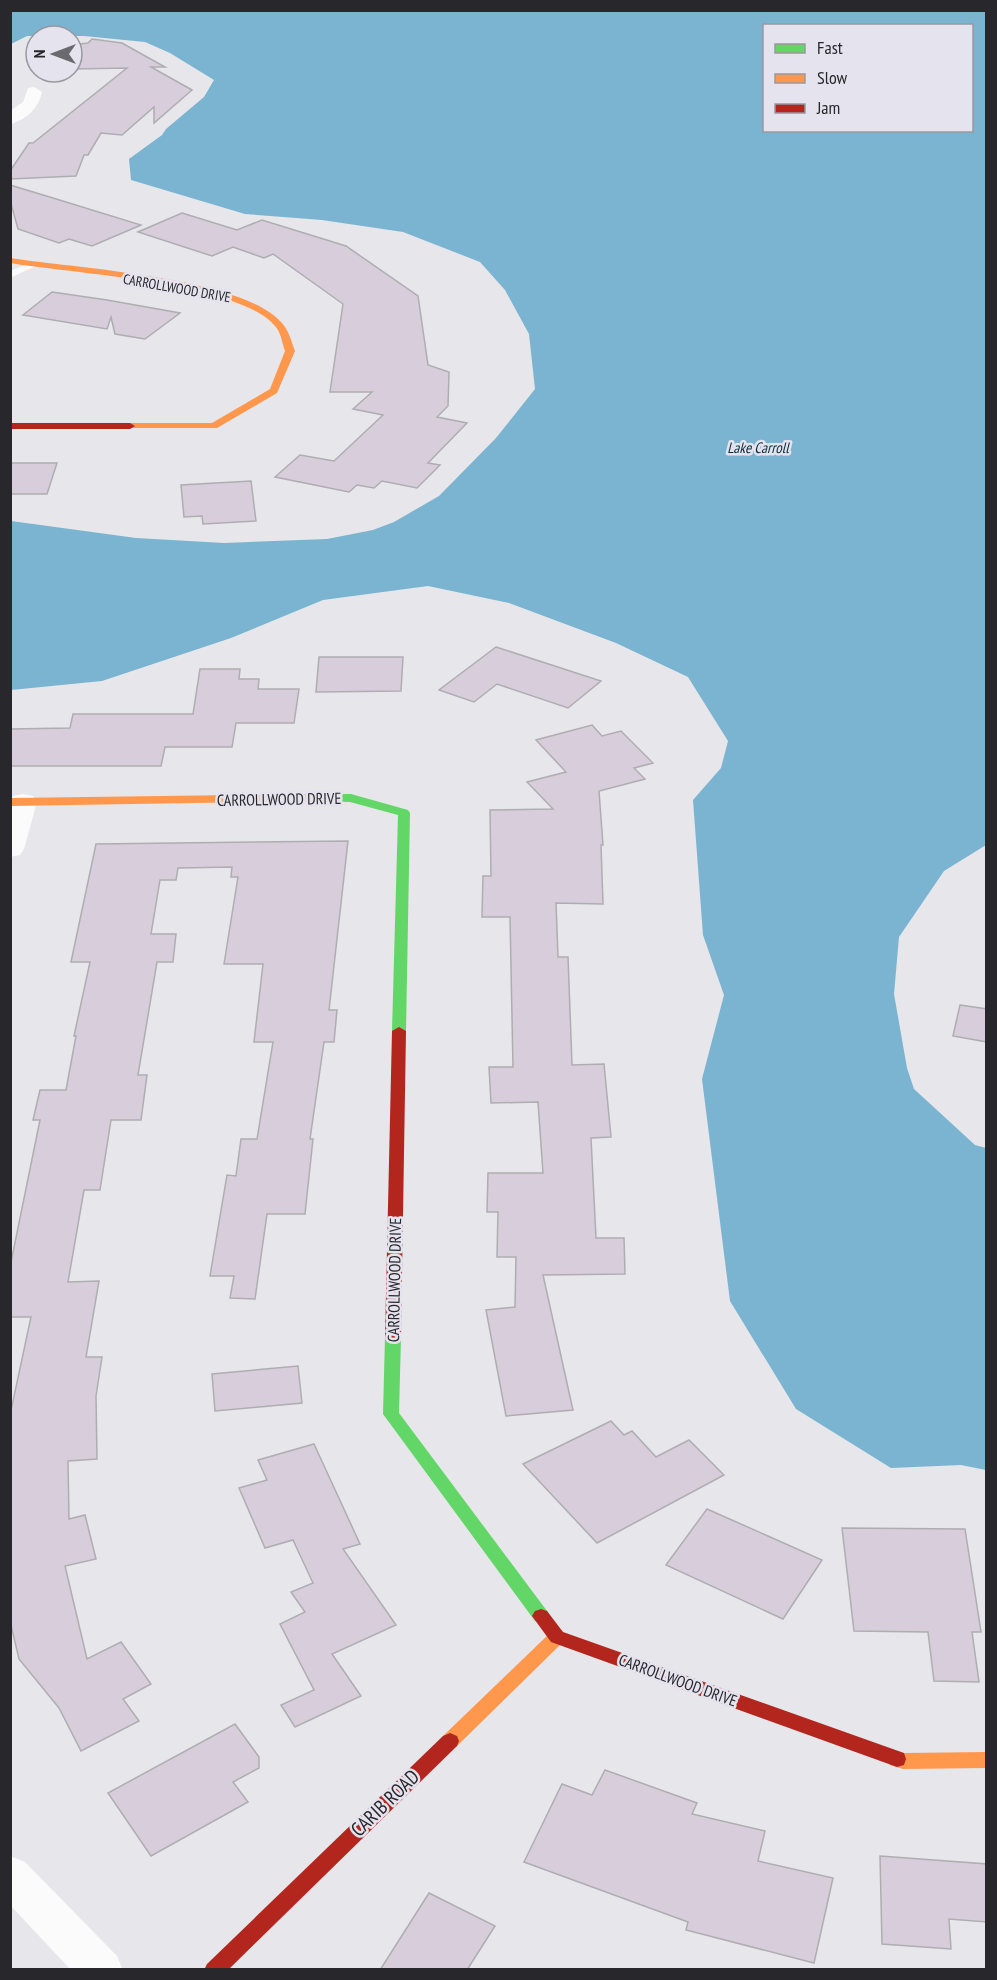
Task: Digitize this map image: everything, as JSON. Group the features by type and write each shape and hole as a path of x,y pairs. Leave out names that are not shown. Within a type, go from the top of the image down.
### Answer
{"street":[{"path":"10,119 31,104 34,92"},
{"name":"CARROLLWOOD DRIVE","path":"10,260 33,266 192,288 245,300 278,322 290,351 274,391 214,426 10,426"},
{"name":"CARROLLWOOD DRIVE","path":"16,802 351,798 404,813 391,1414 557,1637 903,1761 987,1760"},
{"path":"10,849 16,802"},
{"name":"CARIB ROAD","path":"214,1970 557,1637"},
{"path":"10,1875 101,1970"}],"lane":[{"path":"10,275 33,266"}],"water":[{"name":"Lake Carroll","path":"11,10 986,11 986,845 944,871 899,937 894,994 907,1068 914,1089 975,1145 986,1148 986,1470 961,1465 891,1468 796,1409 730,1301 702,1079 724,995 703,935 693,800 721,768 728,741 688,677 616,643 509,603 428,586 323,600 231,638 102,681 11,690 11,521 136,538 224,543 327,539 373,530 394,522 439,496 496,438 535,389 529,334 505,290 480,262 403,232 322,220 245,214 131,180 129,159 162,135 204,97 214,80 170,53 145,42 84,36 84,24 24,24 24,38 11,44"}],"building":[{"path":"92,39 122,43 165,67 151,67 192,90 154,123 154,107 122,135 101,133 88,155 84,155 76,176 10,179 10,171 29,143 33,143 127,68 84,69 84,44"},
{"path":"10,185 141,225 92,246 69,239 59,243 18,229 10,200"},
{"path":"182,213 237,230 262,220 346,246 418,296 428,365 449,372 448,406 437,417 467,423 428,463 440,465 417,488 382,481 374,488 357,485 349,492 275,477 300,455 334,461 383,415 353,409 372,392 330,392 343,304 273,254 264,258 233,247 212,256 138,232"},
{"path":"52,292 180,313 145,339 115,334 111,317 107,329 23,315"},
{"path":"10,463 57,463 47,494 10,494"},
{"path":"251,481 256,521 203,524 202,516 184,517 181,485"},
{"path":"496,647 601,681 568,708 497,684 474,702 439,690"},
{"path":"319,657 403,657 401,691 316,692"},
{"path":"200,669 240,669 239,679 259,679 258,689 299,689 294,723 236,723 232,747 165,747 161,766 10,766 10,729 70,728 73,714 193,714"},
{"path":"592,725 602,736 621,731 653,763 634,768 645,779 599,791 603,845 601,845 603,904 556,903 558,957 568,957 572,1065 604,1064 611,1137 591,1138 596,1238 624,1238 625,1274 543,1275 573,1410 506,1416 486,1310 515,1307 516,1257 497,1257 498,1212 487,1212 488,1173 543,1173 538,1102 491,1103 489,1067 513,1067 510,917 482,917 483,876 491,876 490,810 553,809 527,782 566,772 536,740"},
{"path":"348,841 329,1010 337,1010 334,1042 324,1042 310,1139 313,1139 305,1214 267,1214 255,1299 230,1298 234,1276 210,1276 227,1175 236,1176 241,1139 257,1139 273,1042 254,1042 263,964 224,964 238,877 231,877 232,867 178,868 176,880 160,880 151,934 176,934 173,962 157,962 138,1075 147,1075 141,1120 111,1120 100,1190 84,1190 68,1282 99,1281 86,1357 102,1357 96,1396 97,1459 68,1461 69,1519 85,1515 96,1559 65,1566 87,1659 121,1642 151,1684 123,1699 139,1721 81,1751 59,1708 19,1659 10,1621 10,1415 31,1317 10,1317 10,1267 40,1120 33,1120 40,1090 66,1090 76,1036 74,1036 90,962 71,962 96,844"},
{"path":"960,1005 987,1009 987,1042 953,1036"},
{"path":"298,1366 302,1403 215,1411 212,1374"},
{"path":"611,1421 624,1435 632,1431 656,1457 689,1440 724,1475 597,1543 523,1464"},
{"path":"314,1444 360,1544 343,1549 396,1625 332,1654 361,1696 295,1727 281,1705 314,1690 280,1624 305,1612 291,1592 313,1583 293,1540 265,1548 239,1488 267,1480 258,1460"},
{"path":"707,1509 822,1560 783,1619 666,1565"},
{"path":"842,1528 965,1529 981,1632 972,1632 979,1682 934,1681 928,1632 854,1631"},
{"path":"235,1724 259,1757 259,1768 233,1782 248,1802 151,1856 108,1793"},
{"path":"605,1770 697,1803 692,1814 765,1831 758,1861 833,1878 814,1963 686,1930 688,1922 524,1862 562,1784 592,1795"},
{"path":"880,1856 987,1864 987,1922 949,1919 951,1949 882,1944"},
{"path":"429,1893 495,1926 467,1970 380,1970"}],"traffic: fast":[{"path":"320,798 351,798 404,813 399,1031"},
{"path":"393,1337 391,1414 541,1616"}],"traffic: slow":[{"path":"10,260 190,287 226,296 256,307 277,322 290,351 274,391 214,426 130,426"},
{"path":"10,802 320,798"},
{"path":"450,1741 557,1637"},
{"path":"897,1759 903,1761 986,1760"}],"traffic: jam":[{"path":"10,426 130,426"},
{"path":"393,1337 399,1031"},
{"path":"541,1616 557,1637 897,1759"},
{"path":"214,1970 450,1741"}]}
